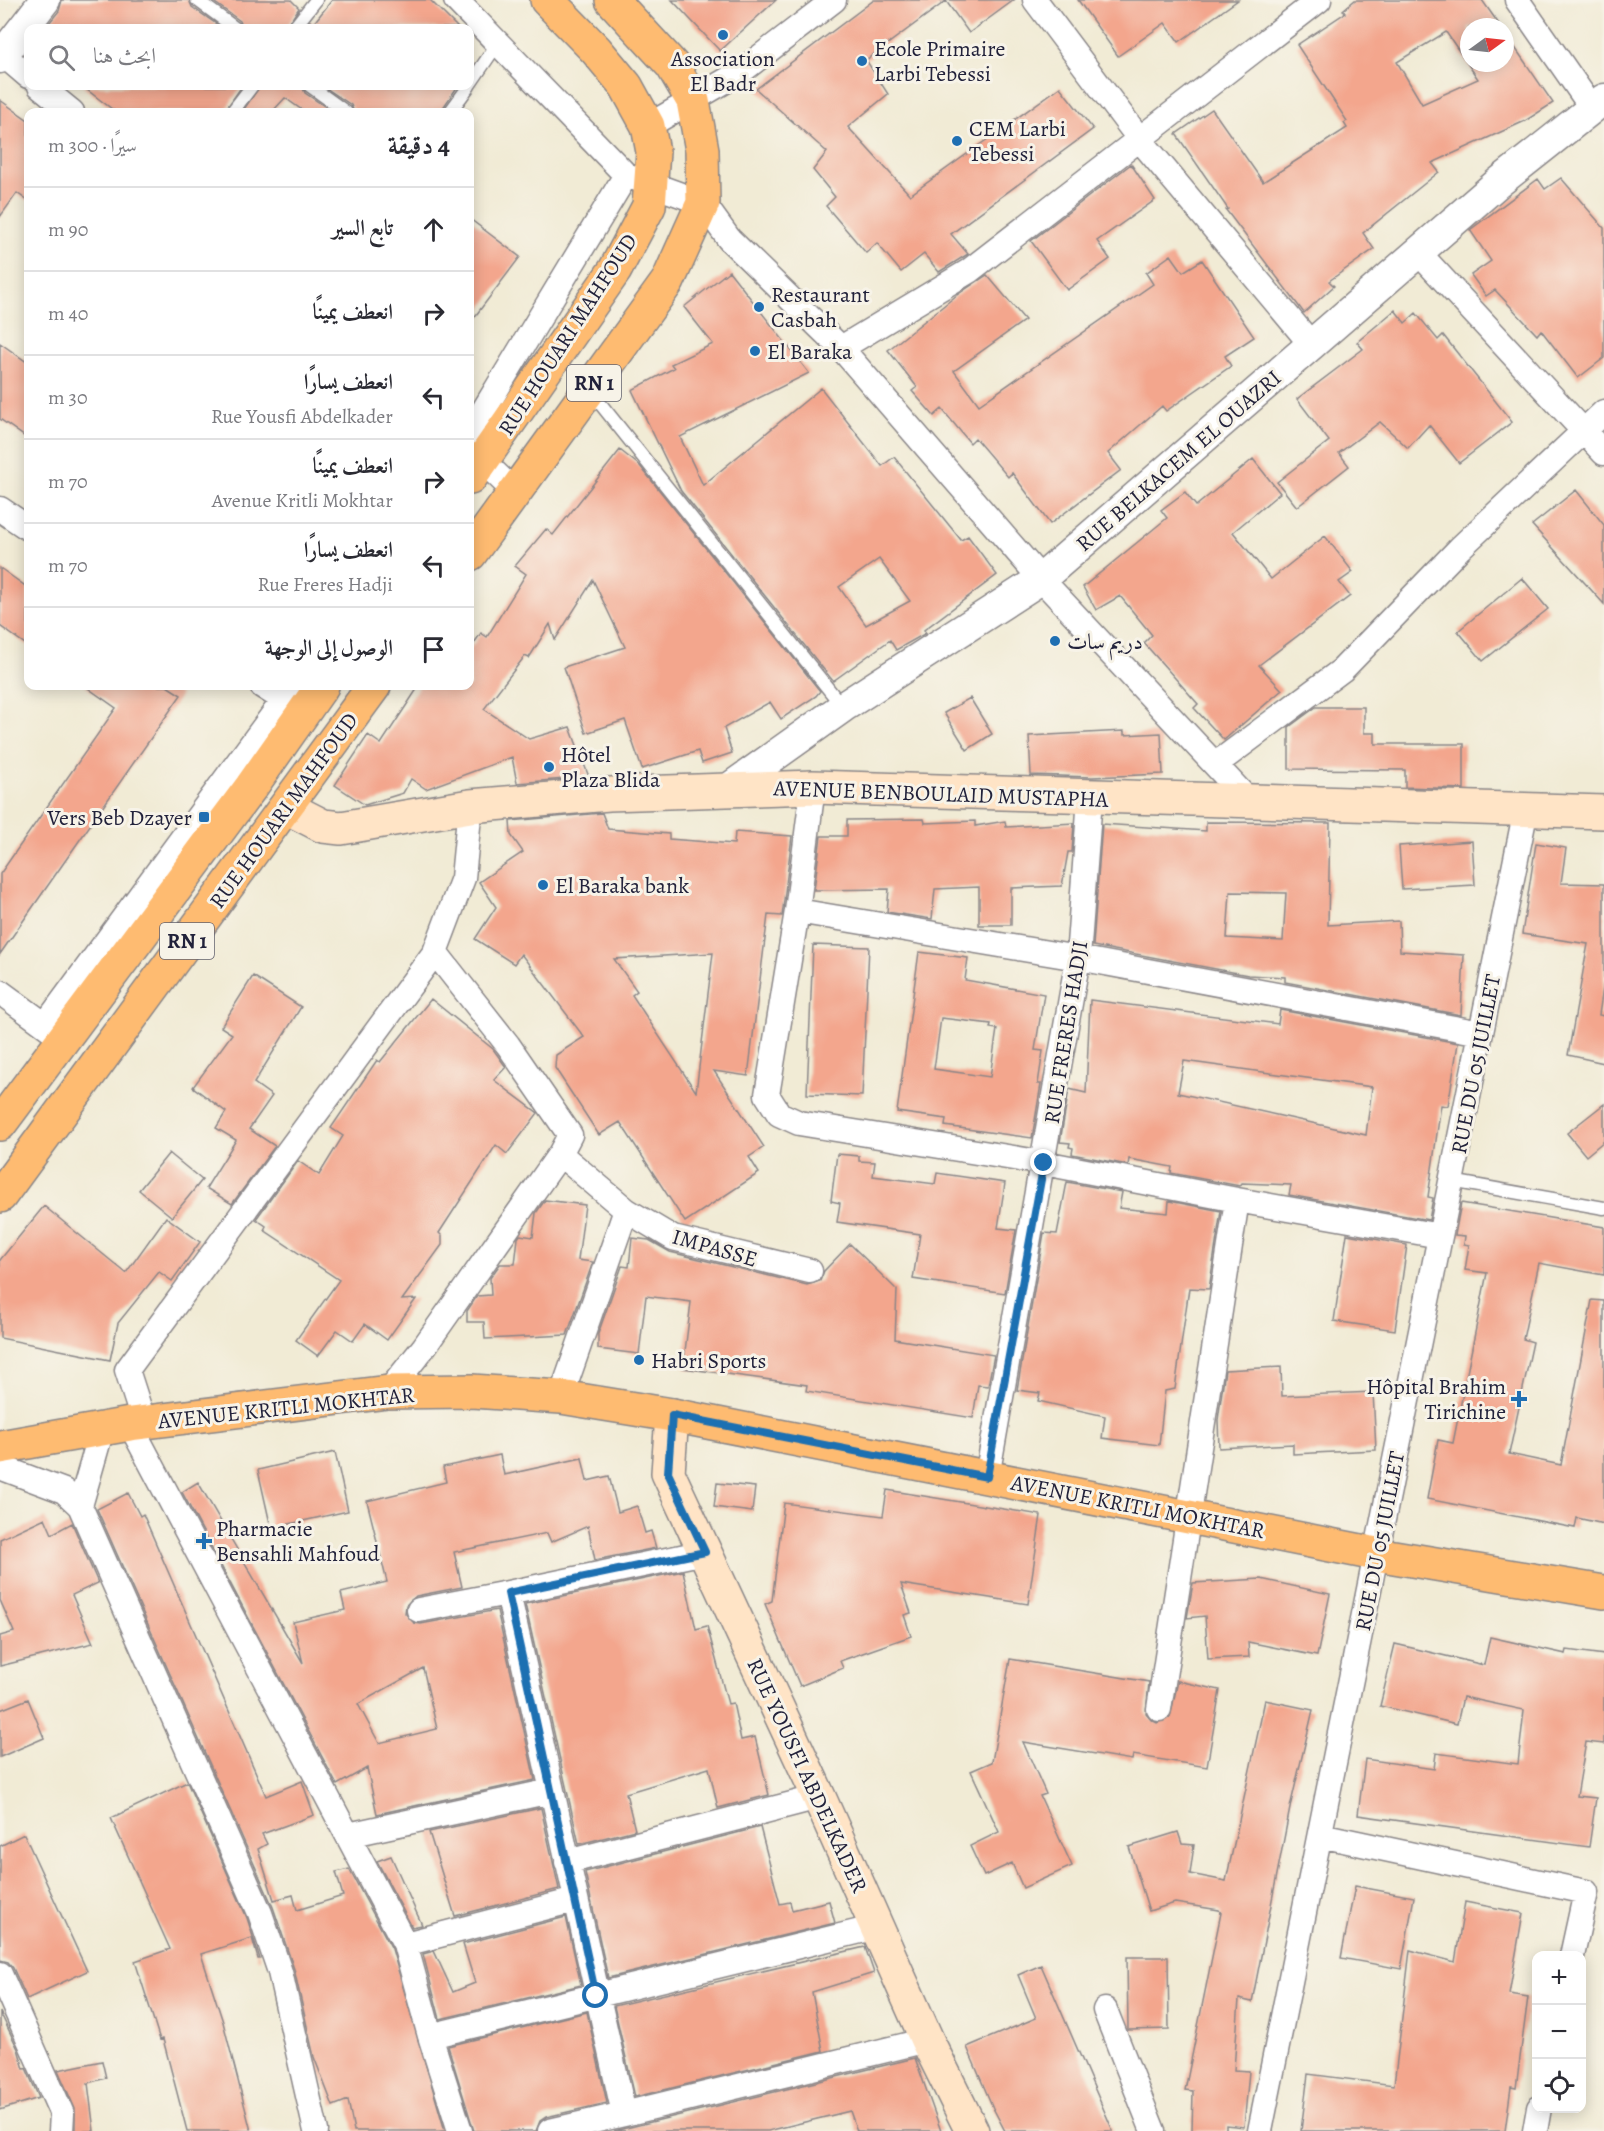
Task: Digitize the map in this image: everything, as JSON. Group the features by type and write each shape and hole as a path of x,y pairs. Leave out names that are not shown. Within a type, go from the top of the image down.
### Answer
{"main road":[{"name":"RN 1","path":"547,0 596,50 626,86 648,126 653,152 639,179"},
{"name":"RN 1","path":"612,0 672,65 693,101 702,150 703,203"},
{"name":"RUE HOUARI MAHFOUD","path":"474,454 615,270 649,206 639,179"},
{"name":"RUE HOUARI MAHFOUD","path":"474,548 668,281 703,203"},
{"name":"RUE HOUARI MAHFOUD","path":"0,1124 54,1031 240,780 319,690"},
{"name":"RUE HOUARI MAHFOUD","path":"0,1196 371,690"},
{"name":"AVENUE BENBOULAID MUSTAPHA","path":"285,807 323,826 341,828 470,806 609,795 813,787 1090,798 1604,812"},
{"name":"AVENUE KRITLI MOKHTAR","path":"10,1443 125,1425 388,1392 472,1391 561,1397 672,1415 1190,1515 1376,1554 1604,1592"},
{"name":"RUE YOUSFI ABDELKADER","path":"672,1415 668,1473 819,1797 927,2040 972,2131"}],"street":[{"path":"26,24 45,0"},
{"path":"456,0 639,179 703,203 729,239 841,348 1041,579 1250,802"},
{"path":"648,126 739,73 834,0"},
{"path":"1035,0 1141,141 1311,344"},
{"path":"841,348 969,272 1141,141 1319,0"},
{"path":"1516,0 1598,103"},
{"path":"24,26 1,55 24,73"},
{"path":"45,90 67,108"},
{"name":"RUE BELKACEM EL OUAZRI","path":"728,789 843,707 1041,579 1417,251 1598,103"},
{"path":"1417,251 1604,453"},
{"path":"1216,764 1342,670 1460,548 1604,412"},
{"path":"474,456 514,492"},
{"path":"0,508 24,525"},
{"path":"285,807 240,780 289,693"},
{"path":"813,787 797,911 767,1095 779,1114 799,1123 1044,1163 1440,1236"},
{"name":"RUE FRERES HADJI","path":"987,1477 1044,1163 1078,958 1090,798"},
{"path":"80,1506 125,1425 127,1370 435,952 463,878 470,806"},
{"name":"RUE DU 05 JUILLET","path":"1260,2131 1526,809"},
{"path":"797,911 1078,958 1481,1033"},
{"path":"388,1392 424,1347 560,1154 570,1135 508,1045 435,952"},
{"path":"0,992 54,1031"},
{"name":"IMPASSE","path":"560,1154 626,1210 673,1238 810,1271"},
{"path":"1159,1709 1237,1200"},
{"path":"561,1397 626,1210"},
{"path":"125,1425 348,1834 405,1944 430,2036 460,2131"},
{"path":"0,1467 64,1491 80,1506 260,1913 280,1972 316,2131"},
{"path":"419,1610 705,1552"},
{"path":"508,1593 624,2114"},
{"path":"348,1834 551,1791"},
{"path":"567,1863 819,1797"},
{"path":"1320,1835 1595,1895 1574,1951"},
{"path":"405,1944 575,1900"},
{"path":"430,2036 877,1927"},
{"path":"0,1974 62,2114 61,2131"},
{"path":"1105,2010 1153,2131"},
{"path":"550,2131 927,2040"},
{"path":"1534,2131 1538,2113"}],"lane":[{"path":"197,0 230,24"},
{"path":"297,24 316,0"},
{"path":"474,78 498,43"},
{"path":"235,108 249,90"},
{"path":"316,90 340,108"},
{"path":"453,108 465,90"},
{"path":"589,389 843,707"},
{"path":"1451,1181 1604,1208"}],"building":[{"path":"62,0 189,0 192,7 216,24 48,24 59,11"},
{"path":"211,0 291,0 299,8 289,24 241,24"},
{"path":"332,0 430,0 454,24 313,24"},
{"path":"672,0 776,0 720,51"},
{"path":"874,0 1014,0 969,33 946,1 866,60 888,94 848,127 910,195 1060,87 1093,129 951,234 968,254 939,272 924,254 901,272 877,243 866,253 826,206 835,197 813,170 827,152 756,89"},
{"path":"1078,0 1238,0 1179,42 1165,23 1118,56"},
{"path":"1355,0 1482,0 1495,18 1460,18 1460,53 1446,32 1397,62 1422,104 1478,79 1473,72 1514,72 1514,46 1553,103 1525,121 1432,163 1439,172 1363,233 1374,249 1329,281 1334,286 1304,313 1226,210 1228,209 1176,134 1212,109 1263,182 1347,128 1344,123 1347,121 1297,45 1345,13 1343,10"},
{"path":"87,90 239,90 227,108 111,108"},
{"path":"257,90 304,90 327,108 299,108 285,98 276,108 245,108"},
{"path":"329,90 455,90 443,108 352,108"},
{"path":"0,100 24,117 24,198 17,193 0,217"},
{"path":"1131,164 1155,200 1097,241 1110,259 1067,290 1031,241"},
{"path":"1561,178 1604,228 1604,358 1578,378 1541,330 1537,335 1495,290 1486,296 1471,275 1491,261 1470,230 1538,179 1545,189"},
{"path":"474,222 520,257 474,318"},
{"path":"1171,255 1183,272 1202,260 1254,337 1225,356 1231,366 1166,411 1162,406 1108,453 1121,470 1050,524 1012,473 1008,477 975,438 970,443 942,409 934,416 912,391 917,387 888,350 957,295 987,275 1025,320 954,371 979,405 1153,284 1146,273"},
{"path":"729,271 809,373 680,437 703,485 821,388 882,466 894,457 961,540 968,536 997,575 924,630 926,633 896,650 890,640 833,681 681,491 632,390 674,368 671,364 713,344 684,307","holes":["879,559 910,601 866,625 839,587"]},
{"path":"1395,310 1405,323 1416,313 1438,340 1443,335 1512,422 1459,463 1429,425 1408,448 1380,422 1339,453 1349,466 1297,507 1277,482 1329,441 1297,399 1363,349 1357,342"},
{"path":"0,343 24,360 24,436 0,419"},
{"path":"620,450 640,466 820,691 781,719 770,702 724,728 732,753 702,763 698,751 642,769 625,720 586,733 564,667 625,647 593,580 555,640 550,624 529,658 525,656 484,709 529,739 570,727 589,777 517,783 512,757 426,789 411,779 403,793 365,805 335,785 368,735 381,744 416,690 474,690 474,643 481,633 487,637 526,574 515,566 546,529 553,535"},
{"path":"1253,459 1280,493 1233,532 1271,579 1325,536 1353,572 1339,582 1350,596 1259,665 1282,690 1224,740 1194,708 1198,704 1144,643 1152,635 1120,596 1096,610 1083,587 1167,518 1161,510 1185,492 1196,506"},
{"path":"1576,490 1604,525 1604,604 1532,525"},
{"path":"0,568 24,585 24,643 0,626"},
{"path":"1522,578 1548,609 1483,661 1458,631"},
{"path":"91,690 173,690 181,695 0,954 0,874 116,708"},
{"path":"970,698 992,734 967,750 944,713"},
{"path":"1316,707 1364,707 1364,733 1375,733 1375,744 1464,744 1464,789 1405,787 1405,770 1289,769 1289,727"},
{"path":"1124,731 1124,735 1161,733 1163,774 1092,777 1031,775 1029,736"},
{"path":"602,813 608,829 669,834 669,839 734,844 735,832 792,836 782,916 768,915 748,1076 714,1071 764,1147 749,1157 759,1173 685,1222 620,1122 599,1135 555,1068 556,1055 584,1037 521,954 514,964 475,939 496,907 479,882 523,852 511,835 510,821","holes":["713,953 696,1092 632,995 637,991 614,959"]},
{"path":"924,819 925,823 975,821 975,826 1005,821 1006,827 1074,823 1072,852 1068,852 1062,886 1011,888 1011,925 979,925 979,887 935,889 932,919 887,912 889,889 814,890 821,836 847,836 847,820"},
{"path":"1206,822 1330,823 1328,925 1399,921 1400,951 1464,955 1461,1015 1285,982 1285,977 1248,975 1093,946 1102,824 1206,831","holes":["1230,892 1286,893 1283,941 1227,938"]},
{"path":"1472,841 1475,885 1402,889 1399,846"},
{"path":"1536,843 1566,848 1561,883 1604,884 1604,981 1599,1015 1604,1016 1604,1063 1568,1055 1588,944 1522,934"},
{"path":"813,945 869,947 862,1096 807,1094"},
{"path":"919,952 968,958 965,980 1044,994 1035,1050 1043,1051 1038,1084 1041,1084 1032,1138 945,1126 946,1119 897,1112","holes":["941,1018 991,1024 990,1028 997,1029 990,1077 934,1069"]},
{"path":"253,976 301,1007 254,1083 272,1096 249,1129 275,1146 232,1204 206,1188 236,1140 216,1128 226,1112 193,1087 232,1034 221,1027"},
{"path":"431,999 493,1049 506,1067 494,1080 538,1113 507,1154 496,1145 439,1233 442,1236 442,1245 402,1300 416,1299 387,1340 365,1324 353,1341 337,1330 318,1356 296,1340 339,1280 264,1230 266,1226 256,1219 298,1161 319,1175 343,1136 331,1128 377,1060 380,1062"},
{"path":"1090,1000 1278,1024 1280,1010 1458,1043 1448,1106 1441,1105 1428,1197 1433,1198 1429,1220 1289,1195 1291,1185 1242,1183 1240,1186 1171,1173 1172,1167 1129,1159 1128,1165 1072,1154 1073,1148 1069,1147 1070,1143 1060,1142 1069,1089 1086,1093","holes":["1184,1061 1372,1087 1366,1135 1178,1093"]},
{"path":"1604,1104 1604,1141 1586,1156 1567,1133"},
{"path":"169,1153 202,1180 172,1217 139,1190"},
{"path":"837,1154 859,1156 859,1161 875,1162 873,1176 935,1184 937,1173 1005,1183 998,1228 1016,1230 1005,1293 913,1279 920,1234 837,1222 840,1203 831,1201"},
{"path":"1067,1182 1122,1192 1119,1208 1168,1213 1169,1201 1221,1211 1209,1289 1189,1288 1175,1389 1165,1391 1159,1445 1102,1438 1105,1416 1038,1401 1040,1393 1017,1390 1044,1233 1057,1234"},
{"path":"545,1200 585,1205 578,1260 593,1262 567,1335 485,1339 484,1322 467,1322 467,1311 477,1296 491,1295 490,1278 500,1264 515,1264 518,1238 520,1235 533,1237 536,1213"},
{"path":"1461,1203 1604,1227 1604,1275 1539,1263 1523,1339 1533,1342 1509,1454 1561,1465 1592,1300 1604,1301 1604,1524 1577,1518 1575,1528 1427,1499 1438,1440 1453,1443 1487,1273 1465,1270 1469,1245 1464,1244 1465,1236 1455,1235"},
{"path":"44,1206 126,1273 166,1217 200,1242 172,1281 159,1272 118,1323 110,1360 0,1338 0,1260"},
{"path":"1347,1234 1407,1245 1395,1330 1334,1321"},
{"path":"632,1238 649,1240 670,1252 807,1285 820,1281 824,1271 850,1244 897,1290 895,1339 994,1355 988,1386 978,1385 973,1418 806,1391 807,1385 683,1368 691,1302 646,1296 639,1354 598,1349 598,1334 622,1266 629,1267"},
{"path":"1281,1367 1282,1396 1373,1392 1376,1450 1293,1454 1293,1444 1219,1448 1218,1420 1225,1370"},
{"path":"335,1452 348,1511 271,1528 258,1470"},
{"path":"500,1455 504,1475 582,1458 587,1481 609,1476 618,1512 637,1506 645,1533 651,1531 656,1548 595,1560 588,1526 551,1542 547,1533 454,1552 462,1587 416,1596 406,1605 405,1613 414,1623 421,1624 497,1610 535,1780 377,1814 367,1768 337,1785 182,1492 198,1482 303,1663 293,1622 345,1610 341,1593 387,1582 367,1501 446,1482 443,1467","holes":["423,1668 437,1729 379,1743 358,1704"]},
{"path":"717,1483 755,1487 752,1512 714,1507"},
{"path":"887,1490 1041,1515 1028,1604 901,1584 911,1613 904,1615 911,1636 840,1661 843,1668 800,1686 765,1604 772,1601 784,1503 883,1516"},
{"path":"128,1493 140,1516 143,1514 266,1796 302,1781 314,1815 262,1834 267,1844 258,1849 274,1900 293,1895 297,1910 343,1896 336,1872 349,1869 392,1949 445,2131 354,2131 348,2100 333,2106 314,2057 294,1969 273,1907 97,1509"},
{"path":"45,1518 52,1534 72,1523 98,1583 72,1595 93,1643 0,1666 0,1636 14,1632 0,1600 0,1539"},
{"path":"683,1571 696,1629 707,1626 728,1704 733,1703 741,1740 755,1737 769,1795 718,1808 709,1768 626,1793 635,1830 579,1844 525,1604"},
{"path":"1261,1579 1330,1594 1317,1656 1248,1642 1249,1657 1208,1659 1205,1616 1187,1618 1193,1583"},
{"path":"1490,1637 1566,1654 1567,1650 1604,1655 1604,1744 1586,1742 1577,1796 1596,1798 1589,1847 1358,1815 1365,1759 1434,1769 1436,1753 1518,1764 1524,1710 1463,1697 1457,1724 1380,1706 1395,1644 1484,1665"},
{"path":"1010,1659 1149,1682 1146,1714 1157,1723 1170,1717 1178,1681 1220,1690 1207,1767 1133,1755 1132,1760 1023,1742 1046,1794 1040,1796 1072,1866 1023,1888 1012,1863 984,1876 970,1846 999,1832 971,1771 992,1762"},
{"path":"28,1699 44,1738 0,1757 0,1710"},
{"path":"1265,1700 1313,1710 1291,1803 1252,2002 1239,1999 1234,2070 1249,2071 1244,2127 1226,2125 1226,2131 1192,2131 1193,2091 1185,2090 1221,1913 1219,1910 1175,1903 1149,1911 1129,1847 1178,1832 1182,1844 1194,1845 1190,1874 1226,1881"},
{"path":"187,1782 247,1918 260,1959 258,1959 252,1938 201,1954 223,2022 251,2131 187,2131 163,2039 160,2040 135,1961 170,1949 111,1818"},
{"path":"541,1808 559,1889 455,1916 429,1832"},
{"path":"760,1827 780,1904 790,1902 792,1910 829,1901 835,1923 608,1978 585,1872"},
{"path":"24,1834 87,1971 27,1999 13,1968 8,1962 0,1960 0,1846"},
{"path":"391,1856 422,1925 412,1927 377,1861"},
{"path":"1355,1886 1414,1897 1401,1969 1341,1958"},
{"path":"1465,1902 1523,1913 1509,1994 1528,1997 1516,2088 1511,2087 1505,2131 1301,2131 1308,2074 1394,2085 1410,1950 1455,1962"},
{"path":"566,1917 581,1985 440,2019 423,1954 434,1951 453,1992 475,1983 463,1944"},
{"path":"865,1947 874,1973 812,1992 823,2051 635,2097 614,2006"},
{"path":"1127,1957 1168,1957 1169,2029 1128,2030"},
{"path":"1041,1965 1113,2131 1005,2131 993,2108 967,2047 1036,2018 1018,1975"},
{"path":"0,2012 39,2098 0,2110"},
{"path":"587,2012 607,2103 546,2117 540,2121 536,2131 474,2131 448,2046"},
{"path":"915,2058 941,2131 857,2131 850,2111 768,2131 614,2131"},
{"path":"102,2061 106,2078 88,2083 94,2131 75,2131 75,2109 58,2070"}],"place":[{"name":"Association El Badr","path":"723,35"},
{"name":"Ecole Primaire Larbi Tebessi","path":"862,61"},
{"name":"CEM Larbi Tebessi","path":"957,141"},
{"name":"Restaurant Casbah","path":"759,307"},
{"name":"El Baraka","path":"755,351"},
{"name":"دريم سات","path":"1055,641"},
{"name":"Hôtel Plaza Blida","path":"549,767"},
{"name":"Vers Beb Dzayer","path":"204,817"},
{"name":"El Baraka bank","path":"543,885"},
{"name":"Habri Sports","path":"639,1360"},
{"name":"Hôpital Brahim Tirichine","path":"1519,1399"},
{"name":"Pharmacie Bensahli Mahfoud","path":"204,1541"}],"route":[{"path":"596,1996 508,1593 705,1552 668,1473 672,1415 987,1477 1044,1163"}]}
